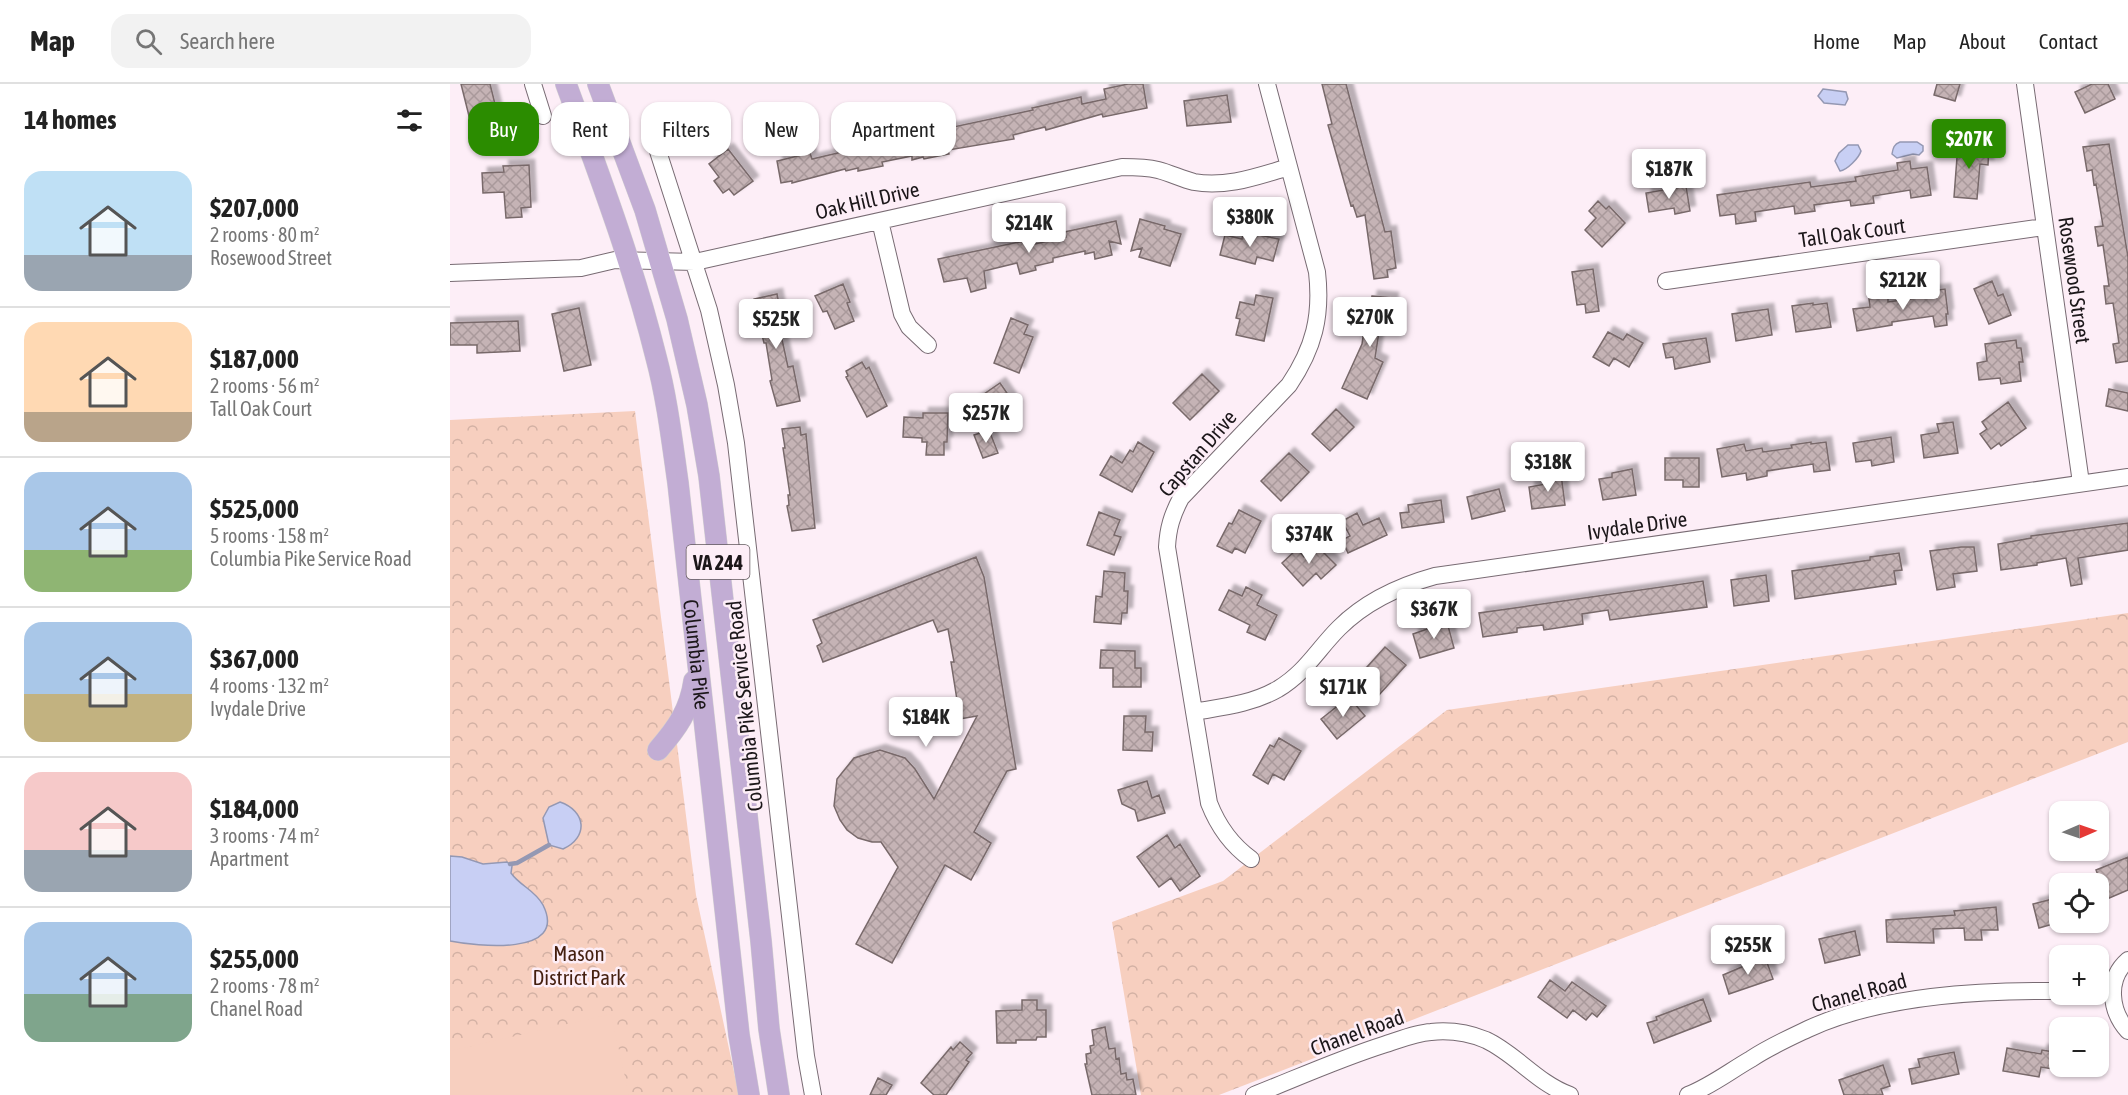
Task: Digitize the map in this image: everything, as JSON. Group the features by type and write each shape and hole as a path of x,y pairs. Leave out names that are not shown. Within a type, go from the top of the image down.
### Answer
{"main road":[{"name":"Columbia Pike","path":"566,84 628,259 657,359 671,429 739,1035 749,1095"},
{"name":"Columbia Pike","path":"598,84 645,210 677,319 690,373 709,476 769,1029 779,1095"},
{"path":"658,750 684,718 692,697 697,659"}],"street":[{"path":"533,84 543,116"},
{"name":"Capstan Drive","path":"1251,859 1228,838 1217,822 1209,803 1167,547 1168,530 1181,498 1289,385 1302,366 1311,346 1317,322 1319,294 1317,272 1267,84"},
{"name":"Rosewood Street","path":"2025,84 2081,483"},
{"name":"Columbia Pike Service Road","path":"660,156 709,310 725,379 736,442 806,1056 813,1095"},
{"name":"Oak Hill Drive","path":"450,273 581,267 628,259 695,262 1122,167 1140,166 1212,184 1229,183 1289,167"},
{"path":"880,221 902,314 909,327 928,345"},
{"name":"Tall Oak Court","path":"1666,281 2044,227"},
{"name":"Ivydale Drive","path":"1194,712 1254,700 1278,689 1307,667 1340,627 1361,609 1384,594 1435,576 2128,477"},
{"path":"2109,987 2128,960"},
{"name":"Chanel Road","path":"1688,1095 1776,1044 1845,1015 1931,997 2049,992"},
{"path":"2109,997 2118,1018 2128,1031"},
{"name":"Chanel Road","path":"1254,1095 1415,1034 1453,1032 1476,1036 1488,1042 1541,1080 1570,1095"}],"green space":[{"name":"Mason District Park","path":"635,411 696,895 739,1095 450,1095 450,420"},
{"path":"2128,613 2128,742 1219,1095 1141,1095 1112,922 1223,881 1447,710"},
{"path":"611,1014 629,1095 450,1095 450,1051"}],"water":[{"path":"1823,89 1846,92 1848,99 1845,105 1824,103 1818,96"},
{"path":"1900,142 1917,142 1923,146 1923,151 1919,155 1913,154 1897,158 1892,152 1895,145"},
{"path":"1848,145 1858,145 1861,151 1852,163 1840,171 1835,161 1839,153"},
{"path":"560,802 575,811 581,824 577,838 563,849 549,845 543,818 549,807"},
{"path":"450,856 462,857 483,864 507,862 512,866 511,873 543,905 547,922 543,933 532,941 497,946 450,941"}],"building":[{"path":"461,84 490,84 494,102 468,102 468,112"},
{"path":"1128,84 1143,84 1147,108 1103,117 1102,114 1046,130 1045,127 1013,135 1014,139 956,149 956,126 1081,97 1082,104 1106,99 1104,89"},
{"path":"1322,84 1346,84 1385,232 1391,231 1396,268 1387,270 1388,277 1374,279 1365,215 1357,217 1353,205 1351,206 1328,125 1332,124"},
{"path":"1937,84 1960,84 1955,101 1934,95"},
{"path":"2092,84 2108,84 2115,99 2085,113 2075,92"},
{"path":"1227,95 1231,122 1187,126 1184,101"},
{"path":"1958,144 1989,146 1988,165 1980,164 1977,199 1954,197"},
{"path":"2109,144 2128,257 2128,361 2116,363 2113,344 2119,343 2113,303 2106,304 2104,286 2109,286 2103,245 2098,246 2095,227 2103,226 2096,184 2094,185 2092,170 2087,171 2083,147"},
{"path":"731,153 753,181 734,195 729,189 723,193 714,181 719,177 709,164 719,156 731,156"},
{"path":"831,155 912,156 882,162 883,166 858,171 858,168 846,171 845,169 792,183 792,181 781,183 777,161 798,156 811,156 812,159"},
{"path":"912,156 939,156 924,159 923,157 912,160"},
{"path":"1910,161 1911,169 1927,167 1931,195 1911,198 1910,190 1873,196 1874,203 1851,206 1850,200 1814,205 1815,211 1795,214 1794,206 1755,212 1756,221 1736,224 1735,214 1720,216 1717,195 1810,182 1811,187 1856,181 1855,177 1898,170 1897,163"},
{"path":"529,165 531,207 521,208 522,217 506,218 504,192 483,193 482,173 504,172 503,166"},
{"path":"1686,186 1690,211 1675,214 1674,208 1649,212 1646,193"},
{"path":"1598,201 1606,209 1609,206 1625,223 1602,247 1585,230 1596,218 1589,211"},
{"path":"1140,219 1165,226 1164,229 1181,234 1170,266 1139,257 1142,248 1131,251"},
{"path":"1116,221 1121,244 1109,241 1112,255 1095,259 1094,252 1085,254 1085,251 1053,258 1053,262 1035,266 1036,270 1020,274 1017,263 984,271 986,288 971,292 967,278 944,282 938,259 1029,240 1031,245 1066,237 1064,232"},
{"path":"1243,232 1279,239 1273,261 1257,257 1255,264 1220,255 1225,235 1242,239"},
{"path":"1593,269 1599,311 1586,313 1585,304 1577,305 1572,272"},
{"path":"1992,281 1998,296 2003,294 2011,315 1989,324 1974,289"},
{"path":"843,284 854,321 835,329 827,311 823,312 815,296"},
{"path":"1945,289 1947,325 1935,327 1933,316 1892,322 1892,325 1857,331 1853,309 1870,307 1869,299 1888,296 1888,302 1923,297 1922,292"},
{"path":"777,294 784,329 780,330 788,367 793,366 800,401 777,406 770,381 772,380 766,343 764,343 759,323 757,324 754,299"},
{"path":"1256,295 1273,298 1264,341 1236,335 1240,319 1236,318 1240,302 1254,305"},
{"path":"1372,296 1393,298 1388,333 1379,332 1375,358 1383,362 1367,399 1342,388 1362,344 1367,309 1370,309"},
{"path":"1813,303 1813,305 1827,303 1831,327 1796,332 1792,306"},
{"path":"579,308 591,365 564,371 552,314"},
{"path":"1768,309 1772,335 1736,341 1732,314"},
{"path":"1011,318 1028,325 1024,334 1033,337 1019,373 994,363"},
{"path":"518,321 520,351 477,353 477,345 450,345 450,323"},
{"path":"1608,332 1623,340 1627,334 1643,343 1629,367 1614,358 1609,366 1593,357"},
{"path":"1706,338 1710,362 1675,369 1673,357 1666,358 1663,344"},
{"path":"2016,340 2017,348 2021,348 2023,362 2019,362 2021,381 2001,384 2000,378 1979,380 1977,363 1987,361 1985,344"},
{"path":"862,362 866,369 869,367 887,406 867,417 846,377 848,376 846,371"},
{"path":"1202,374 1219,391 1190,420 1173,403"},
{"path":"1000,383 1016,406 984,428 968,405"},
{"path":"2109,389 2128,393 2128,411 2106,406"},
{"path":"2008,402 2026,428 2001,446 1999,443 1991,449 1980,434 1987,429 1982,422"},
{"path":"1336,409 1354,427 1330,451 1312,434"},
{"path":"923,413 948,413 944,455 926,455 927,442 922,442 922,438 903,437 904,417 923,418"},
{"path":"1953,422 1958,453 1924,458 1921,435 1939,432 1937,424"},
{"path":"800,427 801,435 806,434 815,528 792,531 787,506 789,505 788,495 790,495 782,429"},
{"path":"989,430 998,453 983,458 974,435"},
{"path":"1891,437 1894,462 1872,466 1871,460 1856,462 1853,443"},
{"path":"1138,442 1154,452 1132,492 1100,475 1111,456 1122,463 1130,450 1133,452"},
{"path":"1811,442 1811,444 1826,442 1830,470 1814,472 1813,464 1767,471 1767,476 1747,480 1746,473 1722,477 1717,449 1744,444 1746,451 1762,448 1763,452 1792,448 1791,445"},
{"path":"1289,453 1309,472 1281,501 1261,481"},
{"path":"1665,458 1699,458 1699,487 1683,487 1683,480 1665,480"},
{"path":"1632,469 1636,495 1603,500 1599,479 1612,477 1612,473"},
{"path":"1561,474 1565,505 1532,509 1529,487 1546,484 1545,477"},
{"path":"1499,489 1505,511 1472,519 1467,497"},
{"path":"1441,500 1444,522 1402,528 1400,513 1409,512 1408,505"},
{"path":"1239,510 1261,521 1245,553 1235,548 1232,553 1217,546"},
{"path":"1099,512 1120,520 1114,535 1121,537 1114,555 1087,545"},
{"path":"1357,513 1363,525 1379,518 1387,535 1348,553 1342,540 1350,536 1342,521"},
{"path":"2128,523 2128,550 2078,558 2082,584 2071,586 2066,558 2001,570 1998,544 2031,538 2031,536"},
{"path":"1316,545 1336,565 1321,579 1316,573 1303,586 1282,563 1297,549 1304,557"},
{"path":"1974,547 1977,571 1953,574 1955,587 1937,590 1930,551"},
{"path":"1899,553 1902,570 1894,571 1896,584 1795,599 1792,571 1870,560 1870,557"},
{"path":"976,557 984,577 1016,769 1007,771 974,832 991,843 971,880 945,865 892,963 856,944 898,867 881,842 858,838 847,830 840,820 834,806 837,779 854,758 880,750 905,758 915,769 934,799 977,716 960,719 948,629 938,632 933,620 823,662 817,646 822,643 813,620"},
{"path":"1104,571 1125,573 1124,591 1128,591 1127,613 1122,613 1121,624 1094,622 1096,596 1102,597"},
{"path":"1766,575 1769,601 1734,606 1731,580"},
{"path":"1703,581 1707,607 1610,620 1608,610 1582,614 1583,624 1544,630 1543,625 1517,628 1517,632 1483,637 1479,613"},
{"path":"1246,587 1262,595 1257,605 1277,615 1265,640 1247,632 1250,625 1219,610 1229,590 1242,596"},
{"path":"1447,622 1454,648 1420,658 1413,634"},
{"path":"1385,647 1406,665 1379,695 1358,677"},
{"path":"1101,650 1135,651 1135,668 1141,668 1141,687 1113,687 1113,668 1100,668"},
{"path":"1349,697 1365,716 1337,739 1321,719"},
{"path":"1124,716 1146,716 1145,732 1153,732 1152,751 1123,750"},
{"path":"1279,738 1301,751 1284,780 1273,774 1268,784 1253,775 1270,745 1274,747"},
{"path":"1147,781 1152,798 1159,795 1165,813 1138,821 1135,810 1122,804 1118,790"},
{"path":"1167,835 1175,848 1180,844 1200,876 1180,891 1171,878 1159,887 1137,857"},
{"path":"2128,857 2128,890 2109,898 2109,873 2097,873 2096,870"},
{"path":"2049,900 2049,925 2039,928 2033,904"},
{"path":"1996,907 1998,930 1981,930 1982,940 1965,940 1964,928 1933,929 1934,943 1887,942 1886,920 1955,915 1954,911"},
{"path":"1855,931 1860,955 1825,963 1819,939"},
{"path":"1765,957 1773,979 1729,994 1723,975"},
{"path":"1550,980 1565,991 1572,982 1606,1006 1597,1017 1592,1013 1586,1020 1573,1010 1567,1018 1538,997"},
{"path":"1703,999 1711,1021 1654,1043 1647,1023 1657,1020 1656,1017"},
{"path":"1022,1000 1037,1000 1037,1010 1046,1010 1046,1037 1037,1037 1036,1040 1016,1040 1016,1043 997,1043 996,1011 1022,1010"},
{"path":"1105,1027 1109,1049 1115,1048 1121,1074 1126,1073 1127,1080 1133,1079 1136,1095 1092,1095 1085,1064 1087,1064 1086,1054 1091,1053 1090,1046 1094,1045 1092,1030"},
{"path":"960,1042 972,1053 966,1060 969,1062 946,1095 934,1095 921,1083 951,1047 953,1050"},
{"path":"2007,1048 2041,1054 2042,1050 2049,1051 2049,1068 2041,1067 2039,1077 2003,1071"},
{"path":"1954,1052 1959,1074 1912,1084 1909,1069 1920,1067 1918,1059"},
{"path":"1883,1065 1890,1086 1881,1089 1883,1095 1844,1095 1839,1080"},
{"path":"878,1078 892,1085 886,1095 870,1095"}],"waterway":[{"path":"510,864 517,863 549,845"}]}
